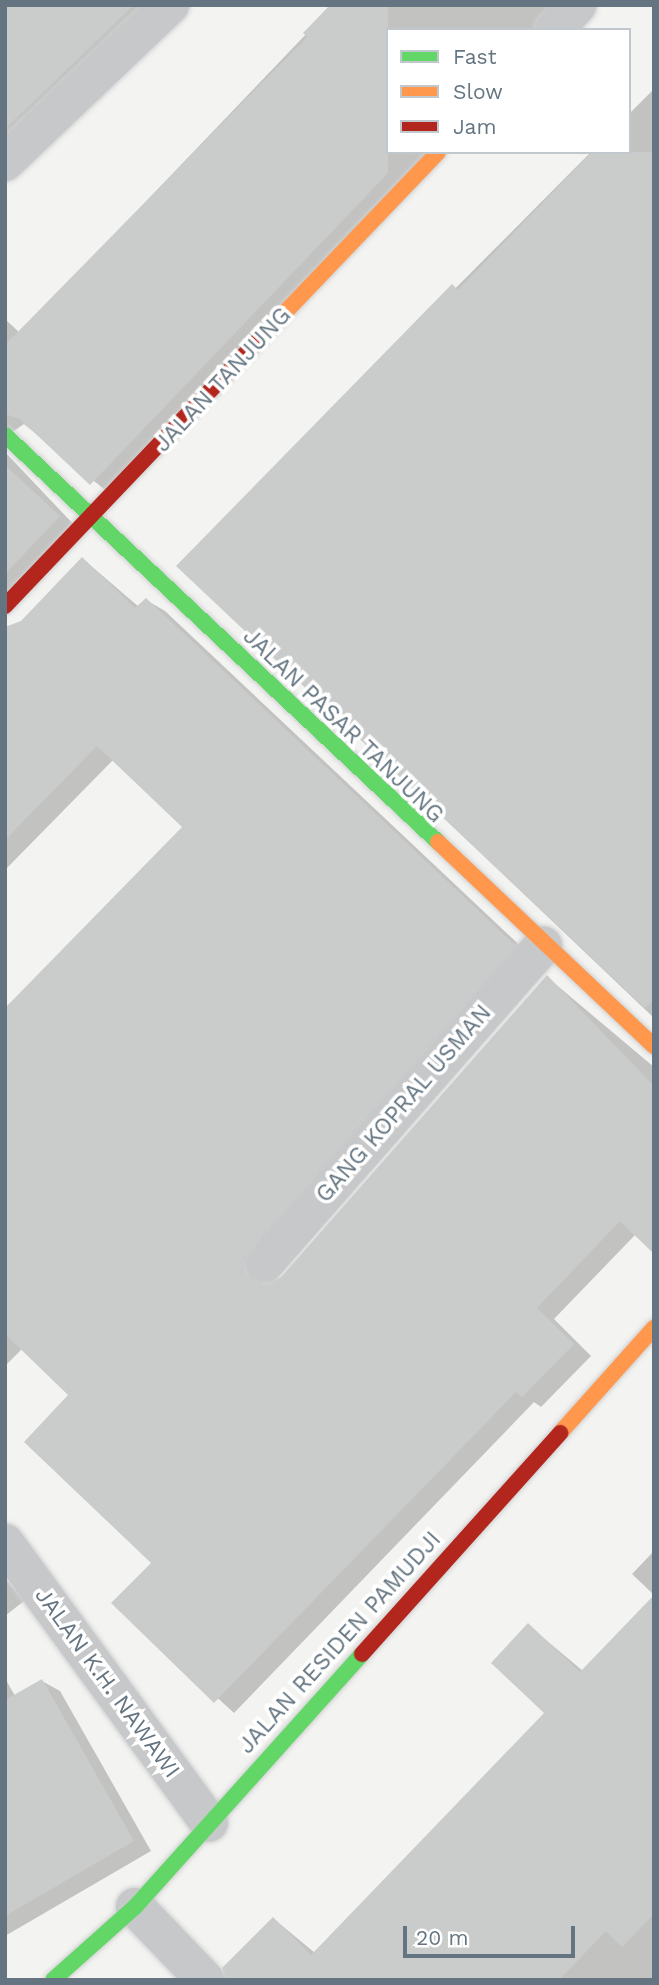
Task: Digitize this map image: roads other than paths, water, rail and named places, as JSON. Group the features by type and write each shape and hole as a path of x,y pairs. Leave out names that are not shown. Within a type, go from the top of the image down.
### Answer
{"street":[{"path":"5,162 170,5"},
{"path":"556,28 577,5"},
{"name":"JALAN TANJUNG","path":"5,606 93,517 436,154"},
{"name":"JALAN PASAR TANJUNG","path":"5,435 543,946 654,1046"},
{"name":"GANG KOPRAL USMAN","path":"265,1263 543,946"},
{"name":"JALAN RESIDEN PAMUDJI","path":"53,1980 135,1907 654,1328"},
{"name":"JALAN K.H. NAWAWI","path":"5,1543 209,1823"},
{"path":"135,1907 205,1980"}]}
